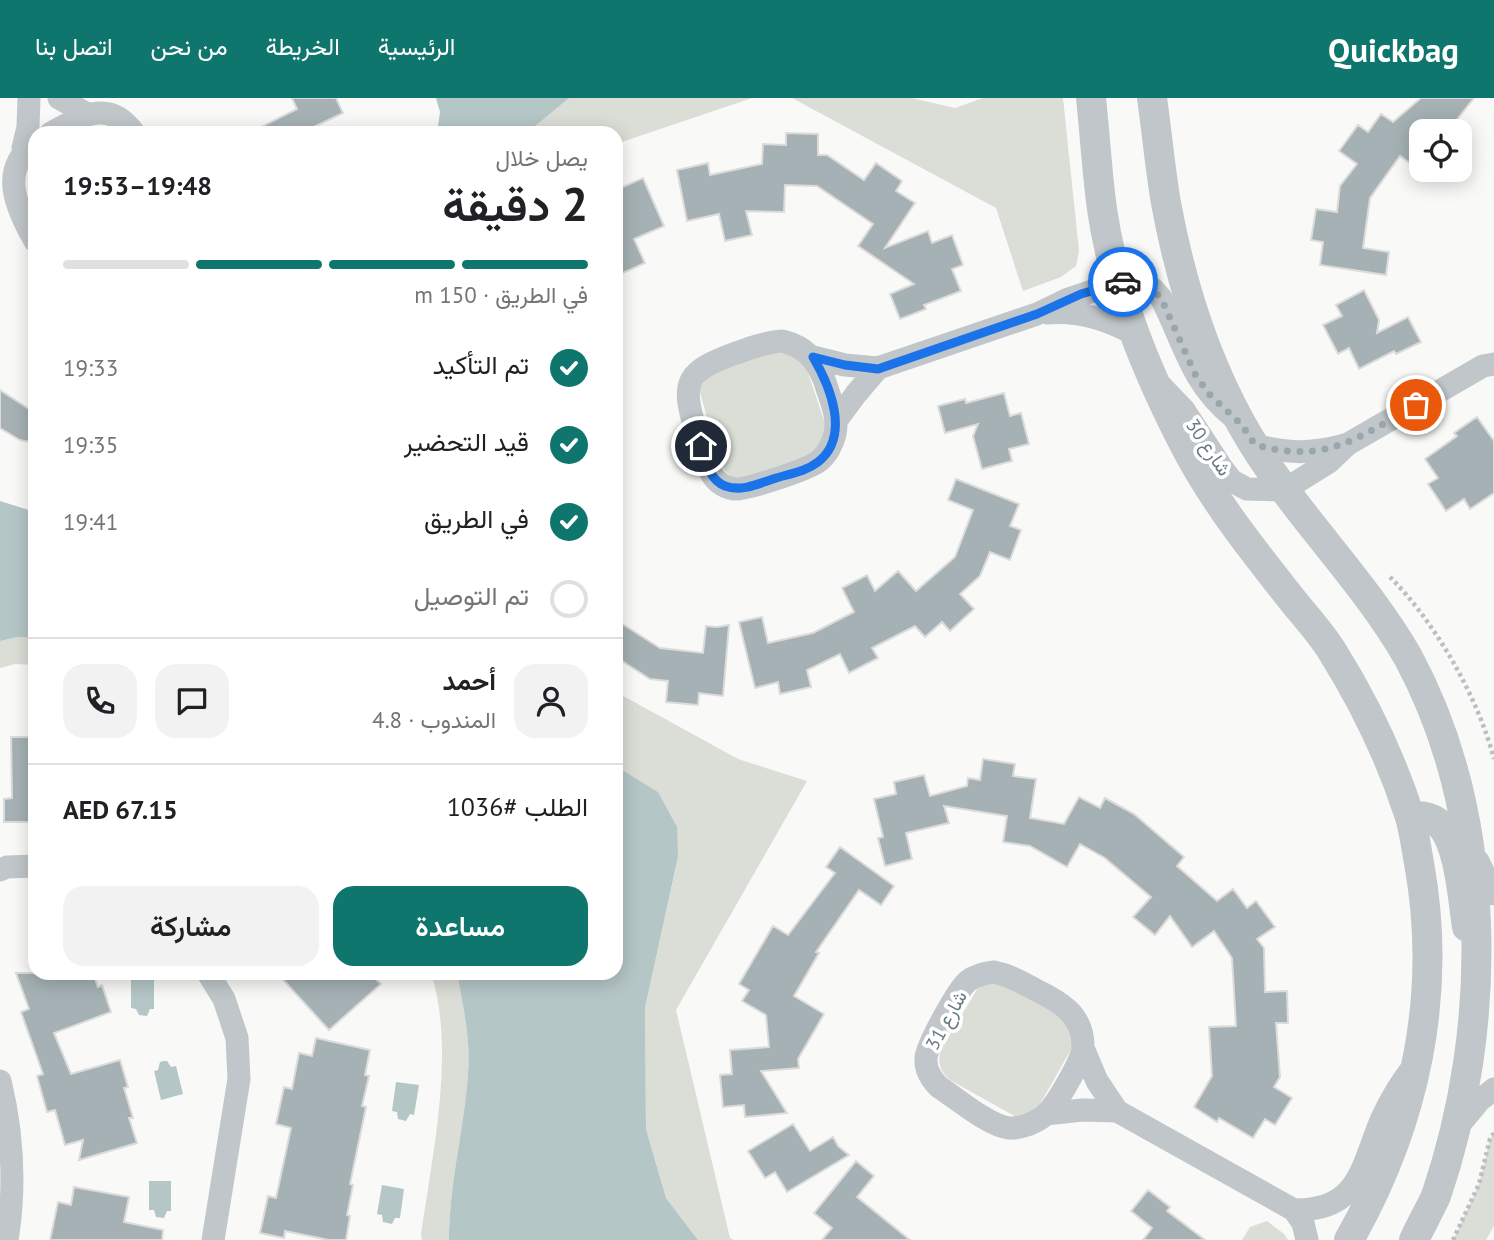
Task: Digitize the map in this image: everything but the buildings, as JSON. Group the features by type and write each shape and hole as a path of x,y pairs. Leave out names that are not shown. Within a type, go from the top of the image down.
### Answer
{"street":[{"path":"28,126 29,98"},
{"path":"59,98 87,114"},
{"path":"1091,98 1102,212 1134,334 1151,377 1185,447 1226,514 1331,649 1377,729 1410,816 1425,897 1428,979 1418,1060 1400,1131 1373,1198 1349,1240"},
{"path":"1152,98 1166,201 1178,259 1203,338 1249,435 1284,490 1369,597 1409,658 1440,723 1464,790 1478,862 1484,918 1485,987 1476,1057 1460,1125 1436,1195 1413,1240"},
{"path":"64,126 100,110 113,112 125,119 130,126"},
{"path":"28,146 13,157 6,169 6,183 28,227"},
{"path":"813,357 836,421 835,436 820,461 807,469 736,489 724,486 713,478 688,407 687,393 691,380 700,369 712,362 769,342 782,341 793,344 813,357 878,369 1037,314 1081,294 1119,282 1138,283 1152,288 1161,298 1195,374 1216,402 1249,435"},
{"path":"1037,314 1078,313 1117,324 1134,334"},
{"name":"شارع 30","path":"1151,377 1184,410 1232,481 1247,489 1284,490 1329,462 1348,444 1490,361"},
{"path":"836,421 878,369"},
{"name":"شارع 30","path":"1249,435 1278,451 1325,451 1348,444"},
{"path":"1410,816 1430,818 1439,823 1450,842 1468,928 1485,987"},
{"path":"1478,862 1494,894"},
{"path":"0,870 28,866"},
{"name":"شارع 31","path":"1117,1111 1082,1110 1046,1114 1023,1126 1009,1128 996,1124 932,1080 926,1059 928,1049 961,988 982,974 994,972 1006,975 1064,1004 1075,1017 1083,1048 1097,1081 1117,1111 1294,1210"},
{"path":"212,980 224,999 237,1038 239,1079 213,1240"},
{"path":"1046,1114 1078,1064 1083,1048"},
{"path":"1294,1210 1311,1210 1326,1206 1340,1200 1351,1189 1360,1177 1392,1098 1418,1060"},
{"path":"0,1081 9,1118 13,1160 13,1204 7,1240"},
{"path":"1460,1125 1479,1100 1494,1089"},
{"path":"1294,1210 1303,1223 1307,1240"}],"path":[{"path":"1383,570 1402,589 1457,667 1494,759"},
{"path":"1453,1240 1479,1184 1490,1139 1494,1133"}],"shaded area":[{"path":"436,98 569,98 535,126 438,126 440,112"},
{"path":"569,98 752,98 623,142 623,126 535,126"},
{"path":"792,98 912,98 955,108 983,98 1063,98 1079,251 1076,266 1061,277 1023,291 996,208"},
{"path":"782,349 805,364 828,432 822,450 743,480 735,478 727,473 720,463 699,389 712,371"},
{"path":"0,501 28,510 28,637 0,641"},
{"path":"28,637 28,665 15,664 0,668 0,641"},
{"path":"623,696 738,759 807,781 676,1010 730,1238 734,1240 698,1240 666,1198 646,1129 645,1008 678,858 658,792 623,770"},
{"path":"623,770 658,792 677,827 678,857 645,1008 646,1129 666,1198 698,1240 449,1240 451,1198 469,1062 458,980 623,980"},
{"path":"995,979 1066,1019 1073,1046 1036,1111 1018,1118 950,1080 940,1064 940,1051 978,988"},
{"path":"131,980 154,980 154,1009 150,1009 147,1016 139,1015 136,1009 131,1008"},
{"path":"433,980 458,980 466,1023 468,1074 451,1198 449,1240 422,1240 442,1069 438,1003"},
{"path":"167,1061 171,1067 176,1066 183,1094 161,1100 154,1071 158,1070 160,1062"},
{"path":"396,1082 419,1085 414,1115 410,1114 406,1121 398,1119 397,1112 392,1111"},
{"path":"1494,1133 1494,1226 1486,1240 1453,1240 1479,1184 1490,1139"},
{"path":"149,1181 171,1181 171,1211 167,1211 164,1218 156,1217 154,1210 149,1210"},
{"path":"382,1185 404,1189 400,1218 395,1218 392,1224 383,1222 382,1215 377,1214"},
{"path":"1267,1221 1288,1240 1242,1240 1250,1227"}],"way so far":[{"path":"1123,282 1152,288 1161,298 1195,374 1208,393 1242,425 1255,445 1278,451 1325,451 1348,444 1416,405"}],"route":[{"path":"701,446 713,478 724,486 736,489 807,469 820,461 829,450 835,436 836,421 833,406 813,357 878,369 1037,314 1081,294 1123,282"}]}
